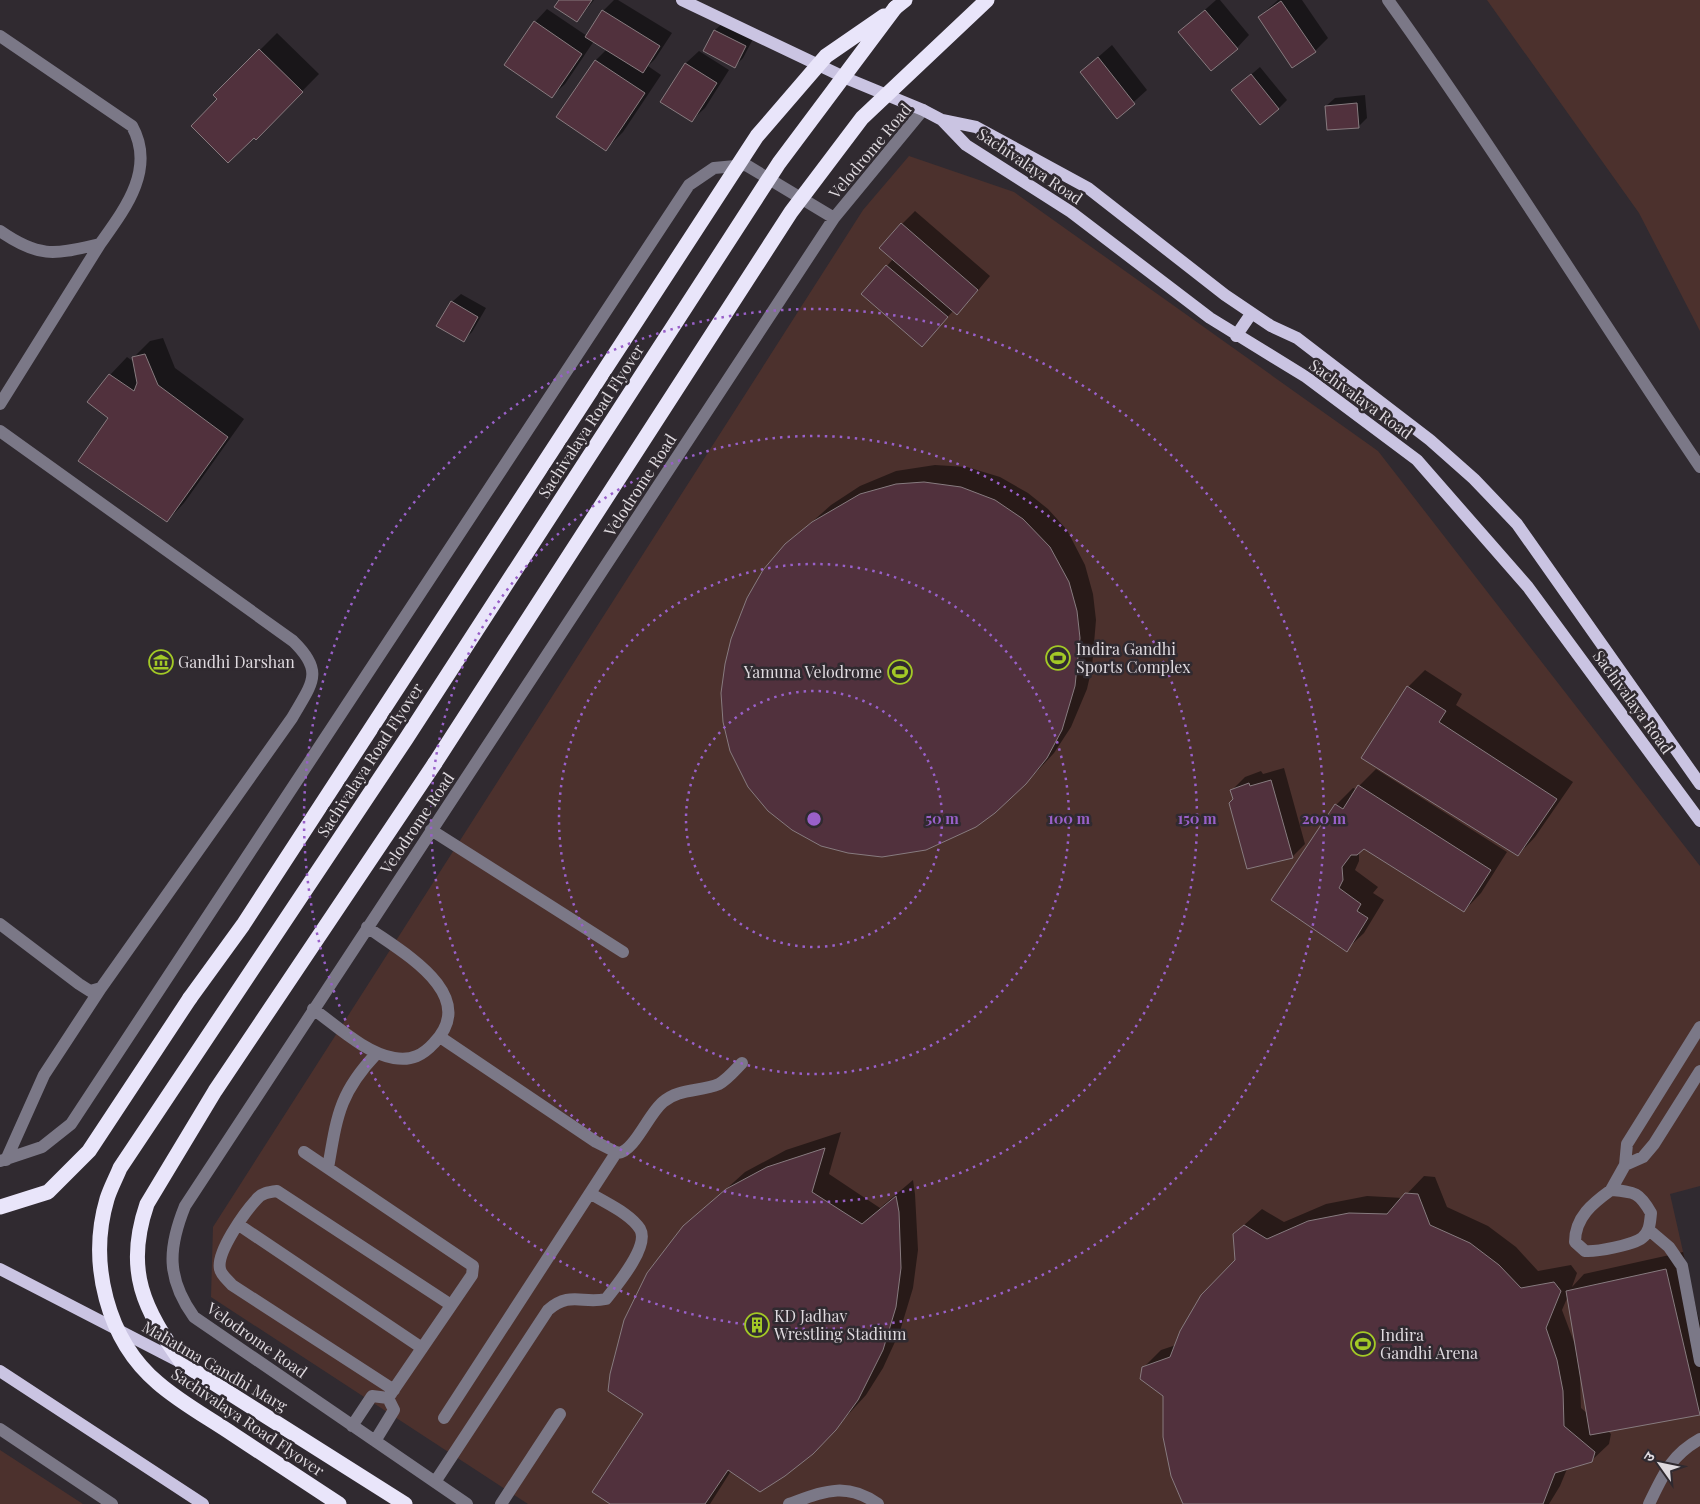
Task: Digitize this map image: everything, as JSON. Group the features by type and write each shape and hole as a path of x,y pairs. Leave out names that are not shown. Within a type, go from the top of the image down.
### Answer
{"highway":[{"name":"Sachivalaya Road Flyover","path":"182,1363 161,1332 143,1298 137,1251 140,1223 147,1204 215,1091 435,763 791,212 862,118 987,0"},
{"name":"Sachivalaya Road Flyover","path":"338,1504 184,1402 158,1383 135,1358 114,1322 105,1298 100,1265 100,1232 107,1199 120,1168 400,747 779,163 900,4"},
{"path":"0,1207 48,1192 89,1151 190,998 243,925 757,136 826,56 900,4"},
{"name":"Mahatma Gandhi Marg","path":"182,1363 405,1504"}],"main road":[{"path":"682,0 848,79 923,110"},
{"name":"Velodrome Road","path":"923,110 942,120"},
{"name":"Sachivalaya Road","path":"942,120 976,126 1088,188 1225,295 1252,314 1297,338 1430,440 1474,479 1517,524 1700,784"},
{"name":"Sachivalaya Road","path":"942,120 966,145 1071,212 1236,336 1306,377 1418,460 1528,587 1700,821"},
{"path":"1236,336 1252,314"},
{"name":"Mahatma Gandhi Marg","path":"0,1269 182,1363"},
{"path":"0,1371 203,1504"}],"street":[{"path":"1388,0 1448,84 1625,358 1700,467"},
{"path":"0,36 132,126 140,139 141,154 139,179 121,214 100,244 0,404"},
{"name":"Velodrome Road","path":"467,1504 194,1317 176,1285 172,1266 172,1247 177,1226 185,1206 834,218 923,110"},
{"path":"3,1161 42,1147 71,1124 689,185 714,168 746,165 834,218"},
{"path":"0,231 18,244 38,251 59,253 100,244"},
{"path":"0,430 293,641 307,654 312,666 310,686 292,718 101,988 44,1075 3,1161"},
{"path":"431,830 624,952"},
{"path":"0,924 90,991 101,988"},
{"path":"314,1009 377,1053 393,1058 408,1060 424,1054 440,1037 448,1010 439,986 429,972 367,927"},
{"path":"1611,1190 1632,1192 1639,1195 1651,1213 1649,1230 1642,1239 1614,1247 1589,1252 1579,1248 1575,1242 1575,1234 1587,1209 1611,1190 1626,1165 1626,1144 1700,1027"},
{"path":"440,1037 596,1142 616,1153 628,1150 654,1110 674,1094 720,1084 742,1063"},
{"path":"328,1168 338,1115 346,1092 358,1073 377,1053"},
{"path":"1626,1165 1643,1157 1654,1144 1700,1071"},
{"path":"1635,1130 1654,1144"},
{"path":"304,1152 473,1266 472,1275 391,1394 394,1410 375,1441"},
{"path":"444,1418 616,1153"},
{"path":"391,1394 232,1285 220,1271 219,1261 224,1247 256,1199 265,1193 277,1191 451,1305"},
{"path":"434,1482 548,1310 565,1298 596,1301 606,1299 634,1260 643,1242 641,1230 630,1219 590,1193"},
{"path":"239,1225 422,1348"},
{"path":"1649,1230 1669,1247 1682,1266 1700,1361"},
{"path":"352,1426 372,1396 391,1394"},
{"path":"501,1504 560,1414"},
{"path":"0,1429 112,1504"},
{"path":"1649,1504 1668,1467 1677,1454 1700,1439"},
{"path":"788,1504 839,1489 857,1492 878,1504"}],"shaded area":[{"path":"1487,0 1700,0 1700,331 1639,213"},
{"name":"Indira Gandhi Sports Complex","path":"909,156 1014,192 1378,451 1700,866 1700,1186 1670,1194 1700,1327 1700,1504 528,1504 211,1297 213,1227 863,210"},
{"path":"0,1450 83,1504 0,1504"}],"building":[{"path":"559,0 592,0 577,22 554,7"},
{"path":"1281,1 1316,52 1292,68 1258,17"},
{"path":"602,10 660,46 643,73 585,37"},
{"path":"1205,10 1238,49 1211,71 1178,32"},
{"path":"534,21 582,54 552,98 504,65"},
{"path":"714,30 746,46 735,68 703,51"},
{"path":"259,49 303,92 256,140 254,138 228,163 191,126 217,99 213,95"},
{"path":"1098,57 1135,104 1117,119 1080,72"},
{"path":"595,60 645,93 606,151 556,117"},
{"path":"685,63 717,83 692,122 660,102"},
{"path":"1251,74 1279,109 1260,125 1231,90"},
{"path":"1357,103 1359,128 1327,130 1325,106"},
{"path":"901,223 978,290 957,315 879,248"},
{"path":"886,265 948,317 922,347 861,294"},
{"path":"451,301 478,317 464,342 436,326"},
{"path":"145,354 158,385 228,437 167,522 78,461 108,418 87,402 109,374 134,391 137,383 132,357"},
{"name":"Yamuna Velodrome","path":"924,482 961,487 995,500 1023,519 1050,547 1069,582 1077,611 1080,638 1075,686 1062,730 1047,758 1026,784 995,813 976,827 926,850 882,857 848,853 821,846 792,830 768,811 748,787 730,751 723,722 721,693 725,664 731,639 747,598 763,570 785,544 812,522 860,494 896,484"},
{"path":"1407,686 1446,711 1439,722 1557,799 1518,856 1361,758"},
{"path":"1271,780 1293,858 1247,869 1229,803 1233,799 1230,790 1249,783 1250,786"},
{"path":"1358,785 1491,870 1464,912 1364,849 1357,855 1351,855 1342,867 1343,880 1339,888 1361,904 1357,911 1368,918 1347,952 1271,900 1335,804 1343,809"},
{"name":"KD Jadhav Wrestling Stadium","path":"825,1148 812,1192 862,1224 896,1196 899,1212 901,1268 896,1307 883,1350 858,1400 836,1430 813,1454 785,1476 760,1492 728,1470 705,1504 610,1504 592,1492 643,1414 608,1391 610,1374 624,1320 647,1273 683,1226 726,1189 767,1167"},
{"name":"Indira Gandhi Arena","path":"1405,1193 1418,1194 1430,1225 1470,1243 1499,1265 1521,1288 1554,1282 1561,1291 1546,1328 1557,1360 1563,1391 1564,1426 1595,1452 1592,1462 1555,1473 1543,1504 1183,1504 1171,1476 1163,1437 1163,1396 1140,1379 1142,1367 1170,1357 1180,1331 1201,1295 1235,1260 1233,1234 1244,1225 1267,1239 1308,1221 1349,1213 1387,1214"},
{"path":"1666,1269 1700,1415 1590,1435 1566,1291"}],"place":[{"name":"Indira Gandhi Sports Complex","path":"1058,658"},
{"name":"Gandhi Darshan","path":"161,662"},
{"name":"Yamuna Velodrome","path":"900,672"},
{"name":"KD Jadhav Wrestling Stadium","path":"757,1325"},
{"name":"Indira Gandhi Arena","path":"1363,1344"}]}
